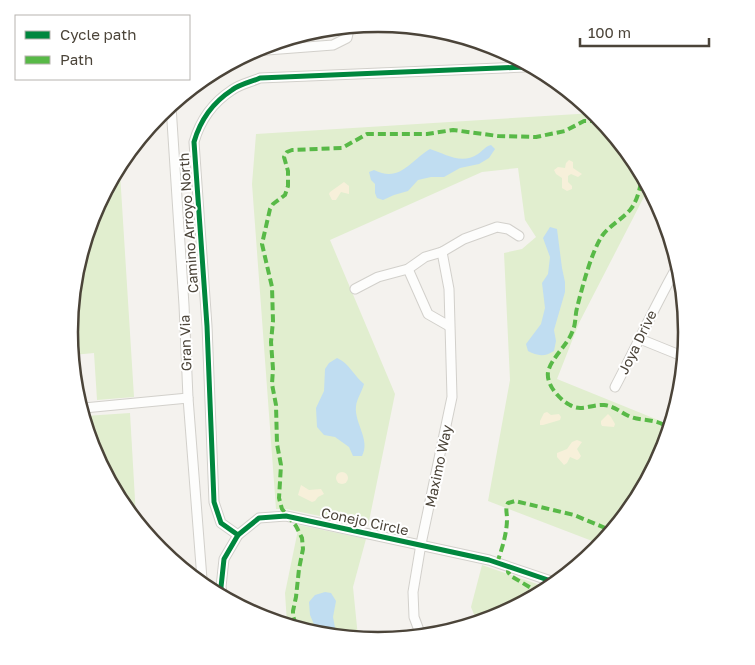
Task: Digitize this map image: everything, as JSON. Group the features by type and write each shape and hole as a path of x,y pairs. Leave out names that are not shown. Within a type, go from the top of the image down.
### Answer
{"street":[{"path":"278,49 333,45 347,38 348,34"},
{"name":"Camino Arroyo North","path":"238,535 222,523 214,502 207,326 194,142 199,126 214,105 232,89 260,78 518,67"},
{"name":"Gran Via","path":"172,114 188,398 202,576"},
{"path":"355,289 378,277 408,269 425,257 442,252 464,240 497,227 508,229 518,236"},
{"name":"Maximo Way","path":"419,630 414,618 413,592 421,544 452,397 449,289 442,252"},
{"path":"408,269 428,314 449,326"},
{"name":"Joya Drive","path":"616,387 654,308 672,276"},
{"path":"640,339 677,354"},
{"path":"87,408 188,398"},
{"name":"Conejo Circle","path":"221,588 224,559 238,535 259,518 286,516 489,560 547,580"}],"green space":[{"path":"583,114 616,150 645,196 579,323 557,379 664,422 655,447 637,483 616,515 593,541 488,501 510,380 504,253 522,249 536,237 525,220 518,168 482,172 330,240 395,394 368,526 286,509 276,509 252,184 256,134"},
{"path":"120,178 134,397 97,400 94,353 78,354 80,293 93,236 108,200"},
{"path":"130,413 136,510 108,465 90,416"},
{"path":"299,525 366,539 353,587 357,632 319,627 287,618 285,593"},
{"path":"482,565 539,585 510,602 475,617 471,607"}],"sand":[{"path":"569,160 573,162 573,168 582,174 578,177 571,174 568,176 568,182 572,189 567,191 562,188 562,178 554,170 558,167 565,168"},
{"path":"344,182 349,186 349,194 341,192 336,200 332,200 330,192"},
{"path":"547,412 551,415 559,414 560,420 540,425 544,413"},
{"path":"608,414 615,424 614,427 602,426 601,424 601,421"},
{"path":"577,440 582,442 577,449 581,456 577,460 570,457 564,465 557,457 557,453 567,449 572,442"},
{"path":"342,472 348,478 342,484 336,478"},
{"path":"301,485 309,490 321,489 324,494 312,502 298,495"}],"water":[{"path":"491,145 495,149 489,158 479,164 460,168 444,177 418,180 408,191 383,200 377,198 375,184 371,180 369,172 374,170 391,174 398,172 430,149 454,158 466,159 478,154"},
{"path":"550,227 557,229 565,292 554,330 556,341 554,351 541,355 528,351 526,344 541,324 545,308 542,283 548,274 550,257 543,238"},
{"path":"337,358 345,363 364,384 356,406 357,419 365,444 362,456 353,456 349,447 335,437 324,435 317,427 316,408 324,391 325,369 329,363"},
{"path":"325,592 331,593 336,601 333,617 335,630 315,626 310,615 309,602 315,595"}],"marked path":[{"path":"295,621 293,611 303,549 302,538 296,526 282,509 279,498 281,465 277,444 276,405 272,384 272,287 262,244 270,209 273,204 285,195 288,186 288,171 284,157 287,152 292,150 342,148 367,134 427,134 453,130 498,136 536,137 565,131 584,121 591,121"},
{"path":"640,187 632,207 605,232 598,243 584,281 571,336 552,362 548,377 551,387 558,396 574,407 608,406 631,417 663,424"},
{"path":"497,563 505,535 508,503 515,501 574,515 605,528"},
{"path":"509,567 508,572 511,576 532,589"}],"cycle path":[{"path":"238,535 221,523 214,502 207,326 194,142 203,120 225,95 238,86 260,78 518,67"},
{"path":"221,588 224,559 238,535 259,518 286,516 489,560 547,580"}]}
